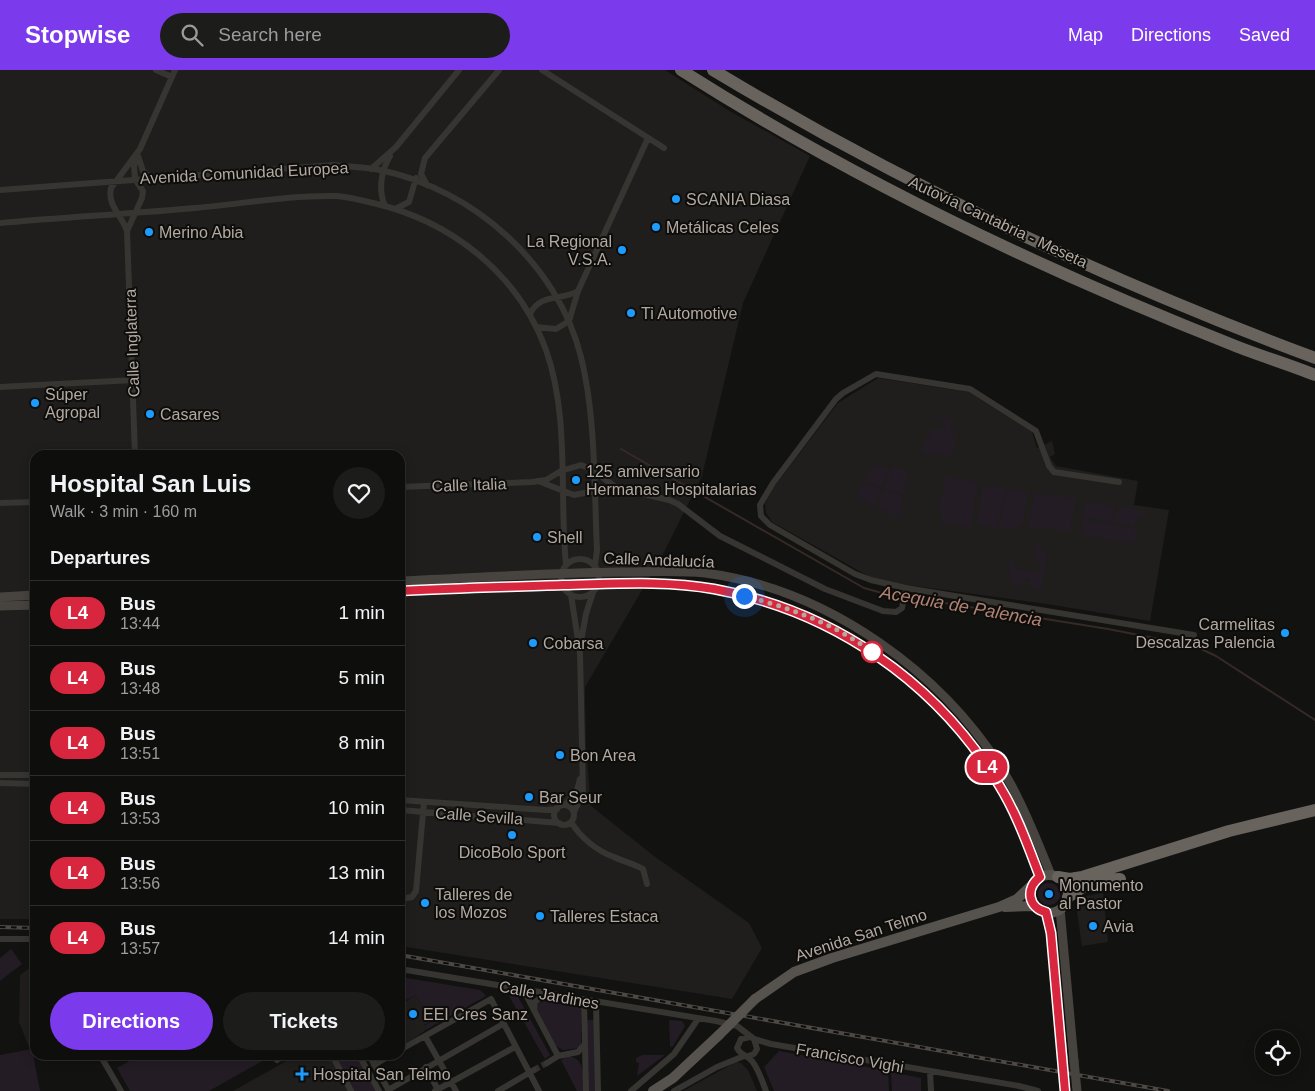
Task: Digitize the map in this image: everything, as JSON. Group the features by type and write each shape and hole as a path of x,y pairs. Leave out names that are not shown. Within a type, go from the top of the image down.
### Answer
{"highway":[{"name":"Autovía Cantabria - Meseta","path":"680,70 808,146 956,222 1129,301 1234,345 1315,375"},
{"name":"Autovía Cantabria - Meseta","path":"713,70 816,131 928,190 1012,231 1132,285 1315,358"},
{"path":"1054,876 1070,879 1082,877 1229,831 1315,810"},
{"path":"1068,897 1079,888 1098,880 1182,852 1315,818"},
{"path":"1098,880 1120,879"}],"main road":[{"name":"Calle Andalucía","path":"405,581 562,574 597,569 704,573 741,580 785,594 835,616 880,643 920,673 953,707 983,744 1008,780 1028,818 1054,876"},
{"name":"Calle Andalucía","path":"405,591 598,584 677,585 714,589 740,595 783,607 810,618 868,649 905,676 942,708 971,743 999,785 1015,815 1040,877"},
{"path":"0,597 30,595"},
{"path":"0,606 30,605"},
{"path":"1060,909 1046,912 1034,906 1030,896 1031,886 1040,877 1054,876 1066,885 1068,897 1060,909 1077,1091"},
{"name":"Avenida San Telmo","path":"653,1091 687,1066 755,999 776,983 802,969 832,958 999,907 1017,899 1031,886"},
{"name":"Avenida San Telmo","path":"999,907 1034,906"},
{"path":"1046,912 1052,941 1065,1091"}],"street":[{"path":"156,70 172,77"},
{"path":"127,231 135,211 141,203 143,194 135,179 134,166 137,153 175,70"},
{"path":"371,169 396,147 459,70"},
{"path":"397,208 409,202 415,180 425,158 499,70"},
{"path":"542,70 664,148"},
{"path":"536,327 556,329 569,321 578,291 648,138"},
{"path":"385,206 381,196 384,171 396,147"},
{"path":"137,153 143,171 151,178"},
{"path":"127,231 117,213 110,194 116,181 137,153"},
{"path":"425,158 421,174 427,185"},
{"name":"Avenida Comunidad Europea","path":"0,190 334,165 384,171 415,180 454,198 493,224 529,258 557,297 569,321 581,356 589,398 598,584"},
{"name":"Avenida Comunidad Europea","path":"0,222 337,196 397,208 431,222 474,248 508,284 530,314 546,351 557,396 566,565"},
{"name":"Calle Inglaterra","path":"127,231 134,380 135,450"},
{"path":"530,314 538,302 570,296 578,291"},
{"path":"1119,482 1054,472 1049,466 1036,431 970,389 876,374 836,399 762,499 760,510 761,516 770,526 855,574 871,580 906,590 1194,635"},
{"path":"0,387 134,380"},
{"path":"561,471 581,465 593,470 615,487"},
{"name":"Calle Italia","path":"405,487 538,481 553,477 561,471"},
{"name":"Calle Italia","path":"538,481 562,490"},
{"path":"562,490 581,495 594,490 615,487 669,500 678,504 720,536 825,589 883,611 896,612 902,608 906,590"},
{"path":"0,503 30,502"},
{"path":"582,774 577,790 566,805 556,809 554,815 559,823 565,825 571,822 583,793 580,652 571,594 563,585 562,574 566,565 579,559 588,560 597,569"},
{"path":"580,652 586,614 593,592 598,584"},
{"path":"571,594 584,597 593,592"},
{"path":"0,774 30,775"},
{"path":"0,783 30,784"},
{"name":"Calle Sevilla","path":"405,800 546,810 556,809"},
{"path":"405,898 412,897 416,890 424,802"},
{"path":"566,805 574,812"},
{"name":"Calle Sevilla","path":"405,810 559,823"},
{"path":"571,822 586,840 611,856 628,860 643,869 646,884"},
{"path":"0,939 30,939"},
{"name":"Calle Jardines","path":"405,970 737,1026"},
{"path":"524,990 558,1056"},
{"path":"534,1010 535,1002 545,994"},
{"path":"405,1047 491,999 515,1047 532,1072 538,1091"},
{"path":"584,1001 586,1091"},
{"path":"596,1003 598,1091"},
{"path":"584,1020 596,1020"},
{"path":"631,1091 674,1054 698,1020"},
{"path":"372,1060 389,1090 503,1024"},
{"path":"737,1026 752,1038 756,1050 756,1068"},
{"path":"737,1026 739,1040 737,1048 756,1068 766,1091"},
{"path":"425,1036 456,1091"},
{"path":"739,1040 744,1037 752,1038"},
{"name":"Francisco Vighi","path":"752,1038 771,1044 1019,1086 1038,1091"},
{"path":"546,1063 558,1056 582,1049 584,1044"},
{"name":"Francisco Vighi","path":"756,1050 761,1045 771,1044"},
{"path":"426,1067 436,1090 515,1047"},
{"path":"674,1091 717,1067 746,1056 756,1050"},
{"path":"572,1053 585,1062"},
{"path":"103,1060 121,1091"},
{"path":"335,1060 351,1091"},
{"path":"362,1060 379,1091"},
{"path":"374,1064 382,1060"},
{"path":"498,1091 532,1072"},
{"path":"930,1072 931,1091"}],"shaded area":[{"path":"0,70 665,70 728,110 810,156 743,303 702,476 661,558 585,687 586,747 591,806 654,856 749,923 762,948 732,999 405,947 405,450 30,450 30,919 0,919"},
{"path":"878,378 969,392 1032,432 1037,448 1052,441 1055,454 1050,457 1056,466 1138,481 1134,505 1169,510 1150,621 1047,604 900,584 870,577 772,522 766,513 765,504 774,487 838,403"},
{"path":"937,417 953,420 951,430 955,431 952,440 955,441 953,456 922,452 924,440 929,439 931,429 945,431 946,422 937,420"},
{"path":"874,465 889,468 881,487 864,481"},
{"path":"891,468 908,471 904,494 884,488"},
{"path":"946,476 978,482 971,527 941,522 942,513 938,512"},
{"path":"863,483 881,489 874,506 856,496"},
{"path":"990,485 1006,488 997,527 977,524 983,487 988,488"},
{"path":"1007,488 1028,492 1023,523 1015,530 999,528"},
{"path":"884,490 903,496 899,517 878,508"},
{"path":"1035,493 1076,499 1070,532 1028,526"},
{"path":"1086,501 1114,506 1112,522 1083,517"},
{"path":"1118,507 1144,511 1143,517 1136,516 1135,526 1115,522"},
{"path":"1083,520 1136,529 1134,543 1081,534"},
{"path":"1037,541 1041,547 1041,553 1048,552 1041,589 1029,587 1030,580 1027,578 1023,579 1022,586 1010,584 1012,578 1008,577 1012,559 1015,560 1013,568 1040,573 1042,563 1034,561"},
{"path":"1049,883 1057,886 1060,894 1057,902 1049,905 1041,902 1038,894 1041,886"},
{"name":"Avia","path":"1103,893 1108,942 1082,946 1076,905 1086,896"},
{"path":"11,949 22,964 0,981 0,958"},
{"path":"30,968 29,1047 19,1022 20,975"},
{"path":"405,978 480,990 486,996 427,1029 424,1026 431,1022 416,995 405,1000"},
{"name":"EEI Cres Sanz","path":"416,995 431,1022 424,1025 427,1029 405,1045 405,1002"},
{"path":"509,996 518,997 550,1055 545,1059"},
{"path":"544,1001 581,1008 580,1048 563,1050 556,1046 536,1008 539,1003"},
{"path":"584,1020 596,1020 598,1091 586,1091"},
{"path":"669,1020 682,1021 685,1026 673,1046 670,1047"},
{"path":"30,1049 30,1060 34,1060 40,1091 0,1091 0,1055"},
{"path":"779,1051 888,1071 889,1091 774,1091 764,1067"},
{"path":"642,1055 665,1055 637,1076 639,1063 636,1062 636,1058"},
{"path":"569,1056 581,1065 583,1091 577,1091 561,1060"},
{"path":"131,1060 264,1060 209,1091 130,1091 117,1068"},
{"name":"Hospital San Telmo","path":"288,1060 332,1060 349,1091 233,1091"},
{"path":"335,1060 362,1060 379,1091 351,1091"},
{"path":"736,1062 741,1063 748,1070 757,1091 683,1091"},
{"path":"891,1072 921,1078 921,1091 892,1091"}],"waterway":[{"name":"Acequia de Palencia","path":"621,449 864,588 882,593 1108,629 1195,646 1216,656 1315,720"}],"tunnel":[{"path":"534,1070 547,1063"}],"railway":[{"path":"0,927 30,928"},
{"path":"405,956 1168,1091"}],"bus line":[{"name":"L4","path":"405,591 629,583 714,589 783,607 833,628 868,649 905,676 942,708 971,743 999,785 1030,850 1040,877 1031,886 1031,902 1038,909 1046,912 1051,928 1065,1091"}],"place":[{"name":"SCANIA Diasa","path":"676,199"},
{"name":"Metálicas Celes","path":"656,227"},
{"name":"Merino Abia","path":"149,232"},
{"name":"La Regional V.S.A.","path":"622,250"},
{"name":"Ti Automotive","path":"631,313"},
{"name":"Súper Agropal","path":"35,403"},
{"name":"Casares","path":"150,414"},
{"name":"125 amiversario Hermanas Hospitalarias","path":"576,480"},
{"name":"Shell","path":"537,537"},
{"name":"Carmelitas Descalzas Palencia","path":"1285,633"},
{"name":"Cobarsa","path":"533,643"},
{"name":"Bon Area","path":"560,755"},
{"name":"Bar Seur","path":"529,797"},
{"name":"DicoBolo Sport","path":"512,835"},
{"name":"Monumento al Pastor","path":"1049,894"},
{"name":"Talleres de los Mozos","path":"425,903"},
{"name":"Talleres Estaca","path":"540,916"},
{"name":"Avia","path":"1093,926"},
{"name":"EEI Cres Sanz","path":"413,1014"},
{"name":"Hospital San Telmo","path":"302,1074"}],"route":[{"path":"744,596 783,607 833,628 872,652"}]}
